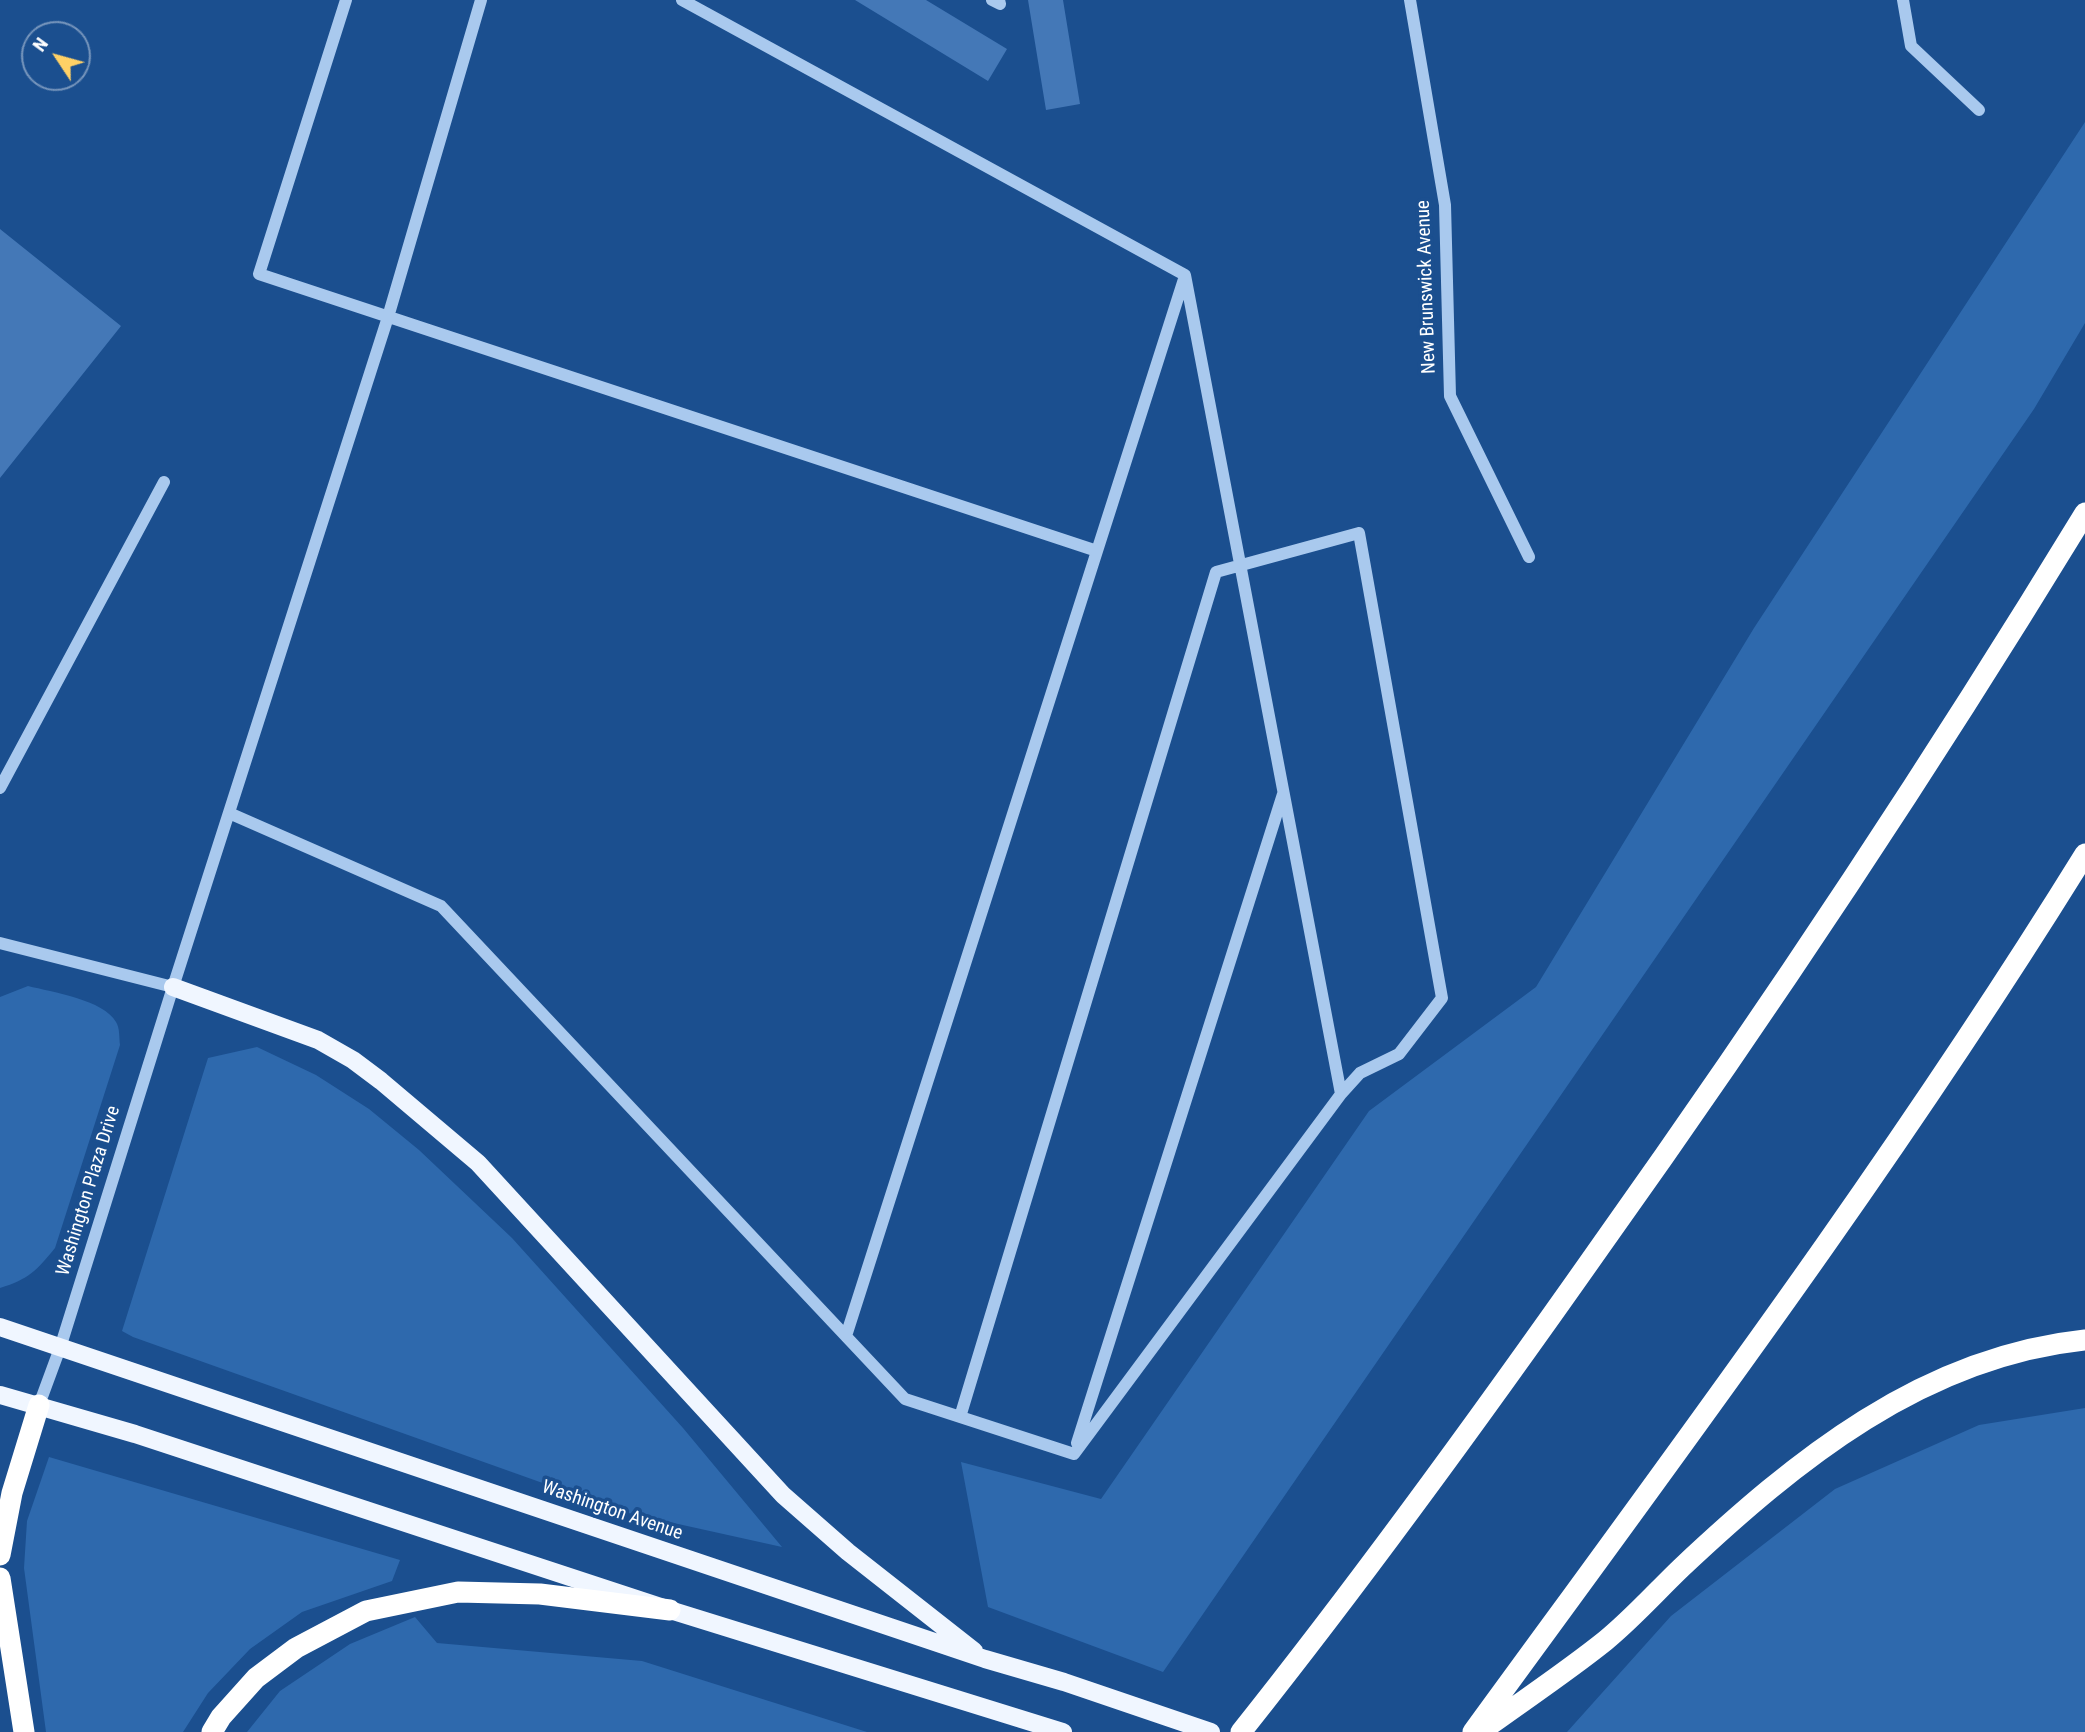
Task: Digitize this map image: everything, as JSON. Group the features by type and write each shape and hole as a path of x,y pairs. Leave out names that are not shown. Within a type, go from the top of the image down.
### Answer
{"highway":[{"path":"1241,1732 1485,1411 1693,1116 1843,896 2085,513"},
{"path":"1473,1732 1797,1288 1929,1096 2085,854"},
{"path":"1480,1732 1605,1641 1682,1566 1786,1473 1848,1430 1912,1392 1990,1360 2056,1343 2085,1340"},
{"path":"0,1555 12,1493 39,1405"},
{"path":"0,1578 24,1732"},
{"path":"212,1732 221,1717 256,1678 296,1648 366,1611 458,1592 540,1594 670,1610"},
{"path":"1227,1732 1258,1709"}],"main road":[{"path":"173,986 318,1040 382,1081 478,1163 783,1495 848,1552 985,1659"},
{"name":"Washington Avenue","path":"0,1327 985,1659 1064,1682 1211,1732"},
{"path":"0,1395 135,1434 670,1610 1063,1732"}],"street":[{"path":"346,0 259,274 1097,551"},
{"name":"Washington Plaza Drive","path":"39,1405 61,1348 173,986 388,317 481,0"},
{"path":"682,0 1185,275"},
{"path":"992,0 1000,4 999,0"},
{"name":"New Brunswick Avenue","path":"1410,0 1445,205 1450,396 1529,557"},
{"path":"1903,0 1911,46 1979,110"},
{"path":"846,1336 1185,275"},
{"path":"1185,275 1341,1094"},
{"path":"0,788 164,482"},
{"path":"960,1417 1216,572 1359,533 1442,998 1399,1054 1360,1073 1341,1094 1074,1454"},
{"path":"1074,1454 1284,793"},
{"path":"229,813 441,906 905,1399 1074,1454"},
{"path":"0,943 173,986"}],"shaded area":[{"path":"2085,122 2085,323 2034,409 1163,1672 988,1607 961,1462 1101,1499 1369,1111 1536,987 1754,628"},
{"path":"28,986 76,998 101,1008 110,1014 117,1024 120,1045 55,1248 31,1273 0,1288 0,997"},
{"path":"257,1047 316,1075 369,1109 419,1150 512,1238 683,1428 782,1547 624,1512 122,1331 208,1058"},
{"path":"2085,1408 2085,1732 1567,1732 1671,1616 1835,1489 1979,1425"},
{"path":"49,1457 400,1560 392,1581 302,1612 250,1649 208,1693 183,1732 46,1732 24,1568 27,1521"},
{"path":"415,1617 437,1643 642,1661 867,1732 247,1732 280,1691 350,1644"}],"building":[{"path":"855,0 926,0 1007,49 988,81"},
{"path":"1028,0 1063,0 1080,104 1046,110"},
{"path":"0,229 121,326 0,478"}]}
